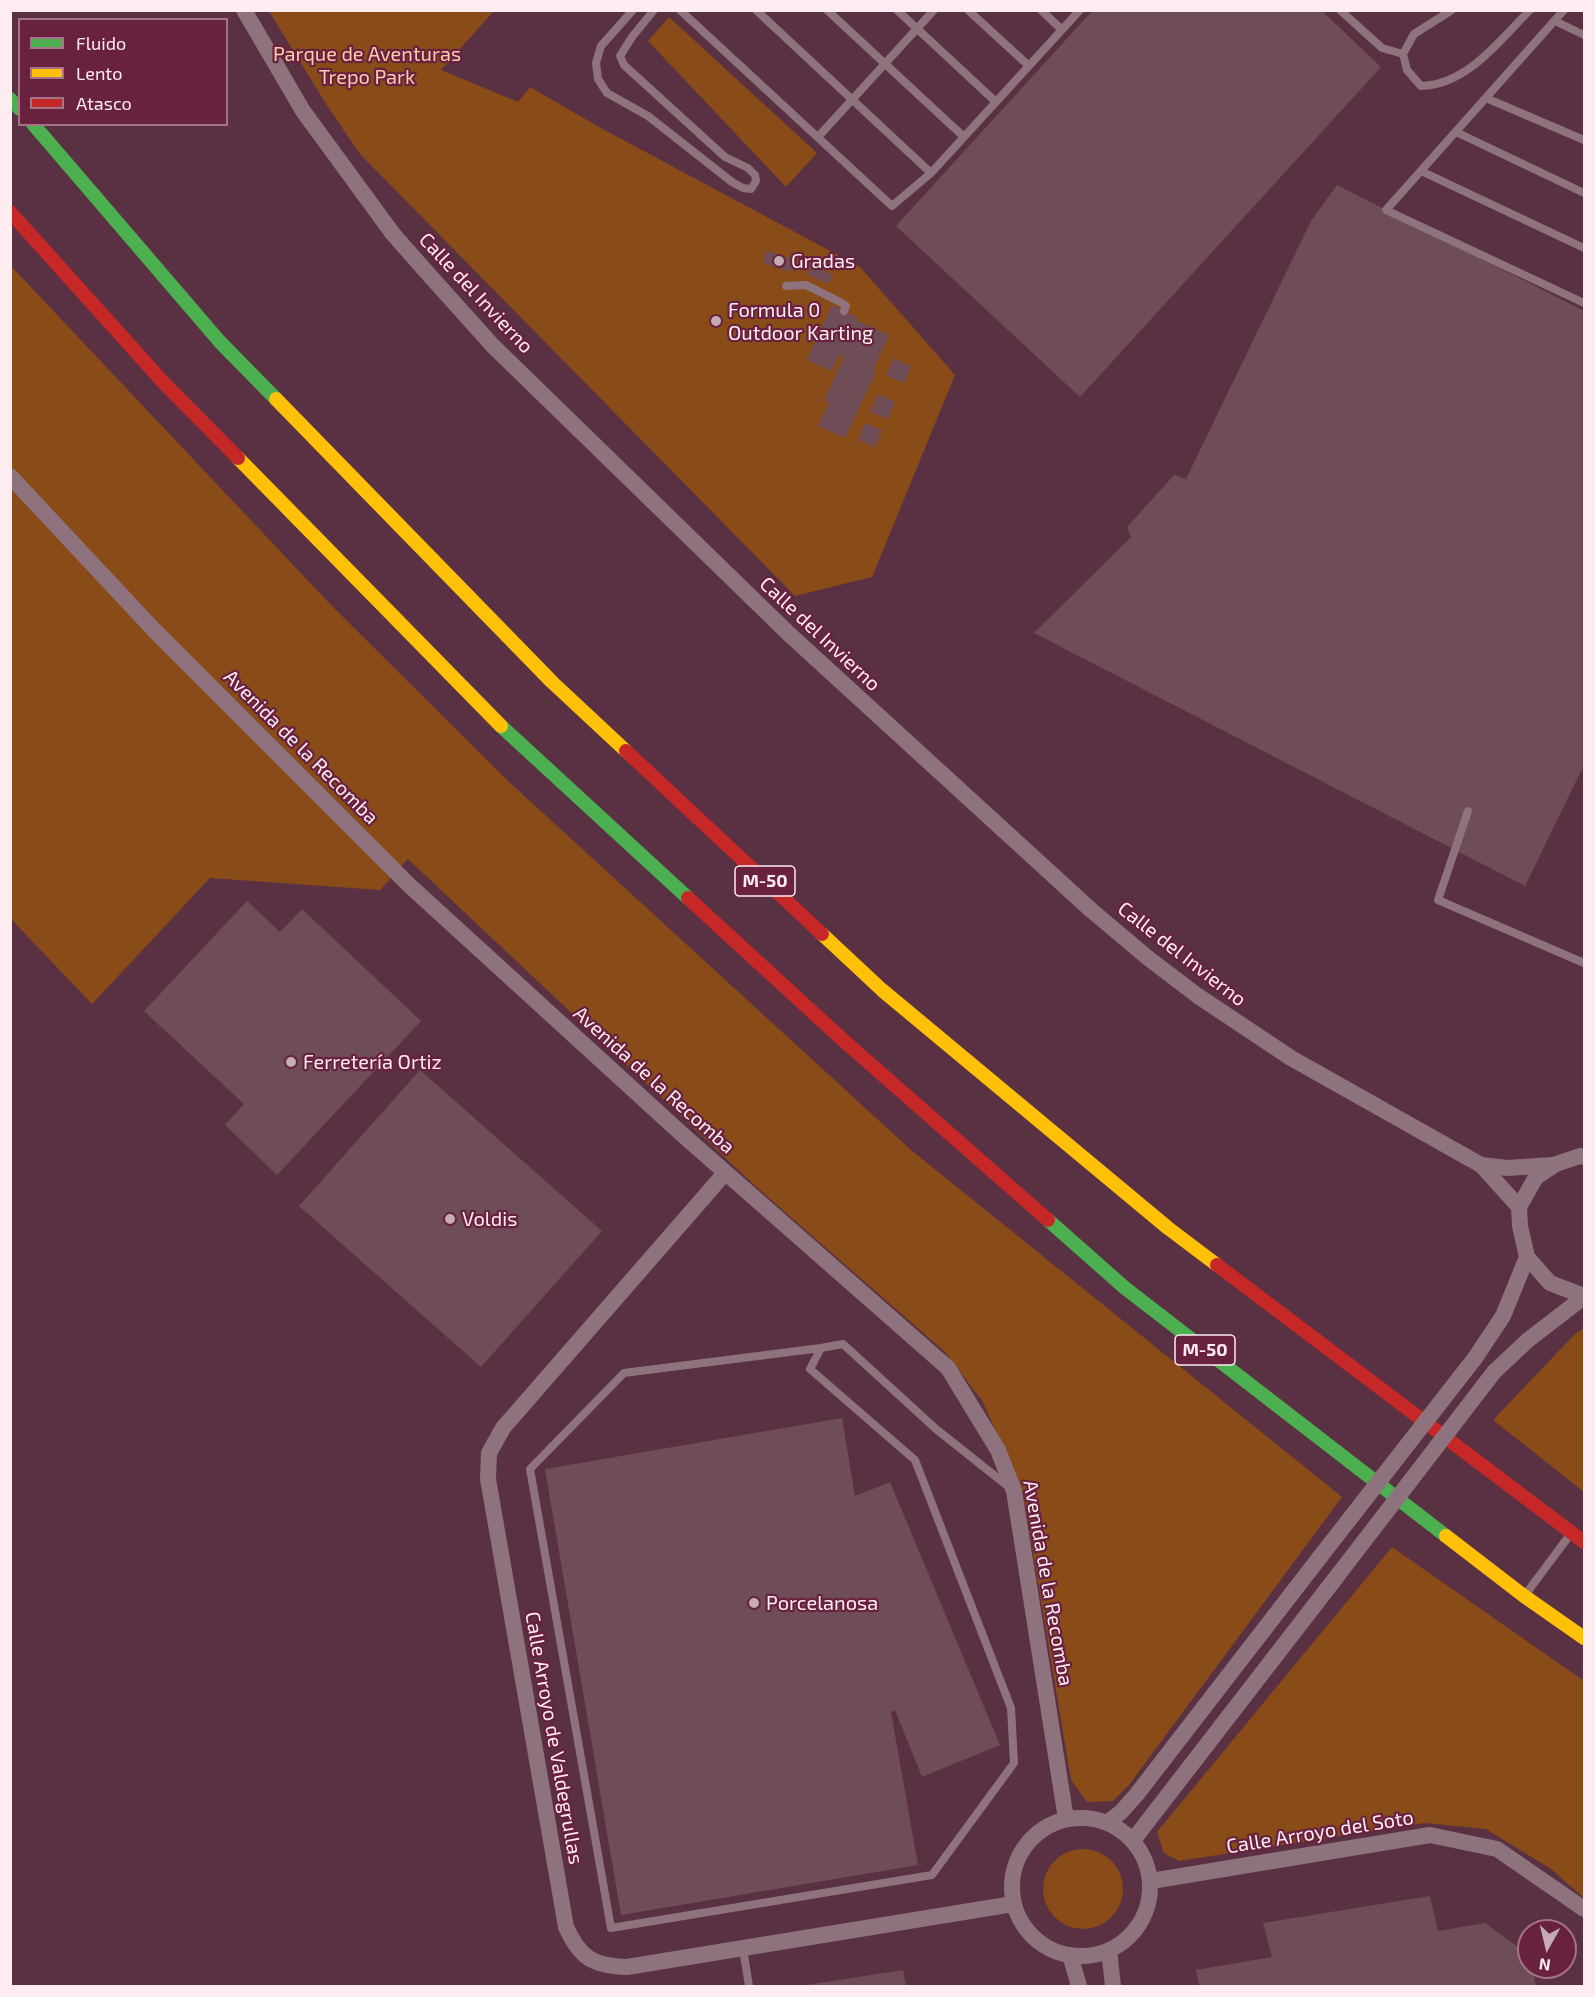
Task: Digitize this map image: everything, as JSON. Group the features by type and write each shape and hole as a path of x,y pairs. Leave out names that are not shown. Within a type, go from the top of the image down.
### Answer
{"highway":[{"name":"M-50","path":"35,126 220,342 552,682 882,990 1168,1228 1584,1542"},
{"name":"M-50","path":"10,212 164,382 488,714 817,1016 1125,1288 1524,1596 1584,1638"}],"street":[{"name":"Calle del Invierno","path":"244,10 303,111 386,224 431,277 517,369 728,576 859,700 1091,910 1198,996 1291,1058 1481,1165"},
{"name":"Avenida de la Recomba","path":"10,476 154,630 409,885 725,1173 948,1368 998,1450 1014,1491 1066,1819"},
{"path":"1481,1165 1509,1168 1556,1164 1583,1155"},
{"path":"1556,1164 1536,1177 1519,1207 1520,1226 1527,1257 1550,1283 1584,1296"},
{"path":"1481,1165 1519,1207"},
{"name":"Calle Arroyo de Valdegrullas","path":"725,1173 503,1428 489,1453 488,1479 566,1927 574,1945 587,1959 605,1966 627,1967 1013,1904"},
{"path":"1108,1822 1121,1812 1137,1794 1475,1358 1503,1316 1527,1257"},
{"path":"1134,1839 1494,1372 1528,1340 1584,1296"},
{"path":"1079,1816 1108,1822 1134,1839 1146,1862 1151,1881 1150,1902 1142,1921 1128,1938 1109,1950 1094,1955 1070,1955 1052,1950 1037,1941 1023,1924 1013,1904 1011,1887 1014,1867 1022,1849 1040,1832 1066,1819 1079,1816"},
{"name":"Calle Arroyo del Soto","path":"1151,1881 1430,1835 1497,1849 1584,1909"},
{"path":"1109,1950 1113,1986"},
{"path":"1070,1955 1078,1986"}],"lane":[{"path":"633,10 601,46 596,63 598,79 607,93 648,117 732,182 743,188 751,189 756,181 755,175 748,168 725,157 624,65 620,56 654,10"},
{"path":"680,10 892,206 932,173 1080,10"},
{"path":"756,10 932,173"},
{"path":"827,10 964,137"},
{"path":"897,10 996,102"},
{"path":"818,137 934,10"},
{"path":"968,10 1029,66"},
{"path":"1041,10 1062,30"},
{"path":"1340,10 1382,48 1403,54"},
{"path":"1452,10 1414,34 1403,54 1407,70 1421,86 1436,86 1468,71 1530,10"},
{"path":"1564,10 1386,210 1584,303"},
{"path":"1555,21 1584,35"},
{"path":"1486,98 1584,140"},
{"path":"1456,132 1584,193"},
{"path":"1421,171 1584,248"},
{"path":"786,286 806,285 842,303 846,306 844,311"},
{"path":"1468,811 1438,900 1584,963"},
{"path":"821,1348 810,1369 915,1460 1011,1707 1014,1763 932,1875 611,1928 530,1469 624,1373 843,1344 936,1430 1014,1491"},
{"path":"1524,1596 1572,1533"},
{"path":"743,1949 749,1986"}],"green space":[{"name":"Formula 0 Outdoor Karting","path":"269,11 494,11 441,70 518,102 530,87 599,127 860,267 955,375 872,577 795,596 360,154 326,104"},
{"path":"669,17 817,153 786,187 648,41"},
{"path":"10,265 330,604 507,780 911,1150 1342,1497 1129,1785 1113,1801 1087,1802 1071,1780 1023,1493 983,1402 945,1352 753,1184 408,859 380,890 210,878 92,1004 11,919"},
{"path":"1584,1328 1584,1492 1493,1420 1574,1335"},
{"path":"1392,1547 1584,1681 1584,1898 1551,1869 1486,1829 1425,1823 1179,1861 1164,1853 1157,1832"},
{"path":"1083,1849 1098,1852 1111,1861 1120,1874 1123,1889 1120,1904 1111,1917 1098,1926 1083,1929 1068,1926 1055,1917 1046,1904 1043,1889 1046,1874 1055,1861 1068,1852"}],"building":[{"path":"1093,10 1321,10 1381,67 1080,397 896,226"},
{"path":"1337,185 1584,311 1584,765 1525,886 1034,633 1131,537 1127,527 1174,475 1186,479 1311,221"},
{"name":"Gradas","path":"766,251 795,260 791,272 763,263"},
{"path":"812,264 833,275 828,284 807,274"},
{"path":"832,305 857,317 856,320 889,335 873,371 876,372 845,438 818,426 829,403 824,401 844,357 839,355 832,371 807,360"},
{"path":"894,358 911,366 904,383 886,375"},
{"path":"878,394 895,402 887,419 870,411"},
{"path":"865,423 882,430 875,447 858,440"},
{"name":"Ferretería Ortiz","path":"247,901 280,932 302,909 421,1021 277,1175 225,1125 244,1104 144,1011"},
{"name":"Voldis","path":"420,1070 602,1231 481,1367 299,1206"},
{"name":"Porcelanosa","path":"842,1418 855,1496 890,1482 1000,1745 922,1777 895,1710 891,1712 918,1865 621,1915 545,1469"},
{"path":"1430,1896 1438,1931 1485,1923 1517,1946 1517,1979 1535,1979 1536,1986 1199,1986 1196,1970 1272,1957 1263,1923"},
{"path":"903,1970 906,1986 806,1986 806,1985"}],"traffic: fast":[{"path":"10,99 18,107"},
{"path":"35,126 220,342 276,399"},
{"path":"501,726 688,898"},
{"path":"1048,1220 1125,1288 1446,1536"}],"traffic: slow":[{"path":"276,399 552,682 626,751"},
{"path":"238,458 501,726"},
{"path":"822,934 882,990 1168,1228 1217,1265"},
{"path":"1446,1536 1524,1596 1584,1638"}],"traffic: jam":[{"path":"10,212 163,382 238,458"},
{"path":"626,751 822,934"},
{"path":"688,898 843,1040 1048,1220"},
{"path":"1217,1265 1584,1542"}],"place":[{"name":"Gradas","path":"779,261"},
{"name":"Formula 0 Outdoor Karting","path":"716,321"},
{"name":"Ferretería Ortiz","path":"291,1062"},
{"name":"Voldis","path":"450,1219"},
{"name":"Porcelanosa","path":"754,1603"}],"park label":[{"name":"Parque de Aventuras Trepo Park","path":"367,66"}]}
